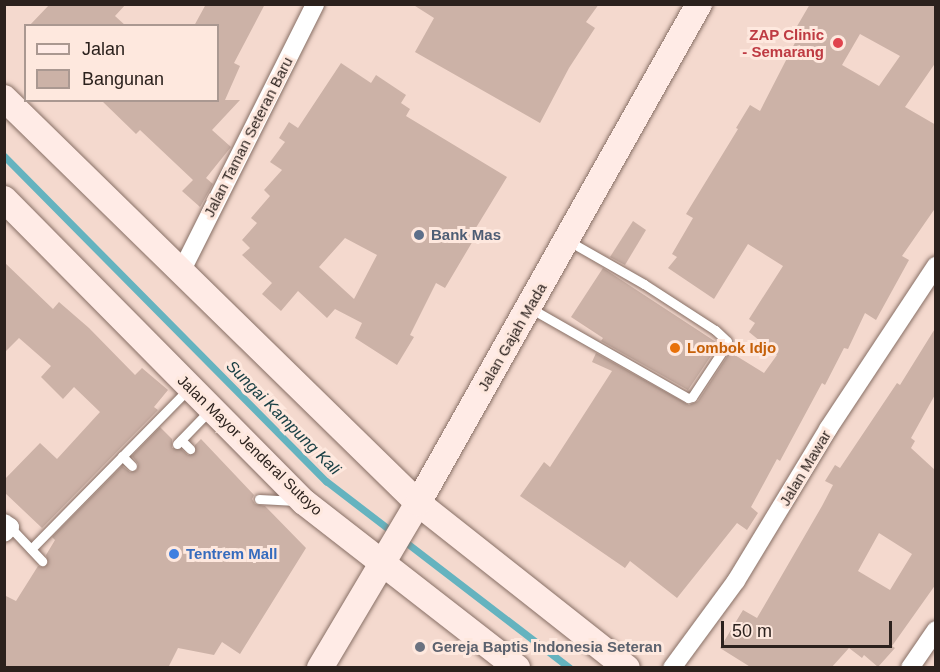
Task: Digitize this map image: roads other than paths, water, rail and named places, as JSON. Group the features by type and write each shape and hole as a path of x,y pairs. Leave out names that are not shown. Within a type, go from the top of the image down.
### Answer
{"main road":[{"name":"Jalan Gajah Mada","path":"320,668 417,504 699,4"},
{"path":"4,98 182,270 417,504 627,668"},
{"name":"Jalan Mayor Jenderal Sutoyo","path":"4,199 304,502 385,558 517,668"}],"street":[{"name":"Jalan Taman Seteran Baru","path":"182,270 315,4"},
{"name":"Jalan Mawar","path":"672,668 736,581 828,429 936,266"},
{"path":"910,668 936,630"}],"lane":[{"path":"529,307 688,398 692,396 725,347 726,341 715,330 644,284 567,240"},
{"path":"31,549 190,387"},
{"path":"190,450 179,442 211,408"},
{"path":"122,456 132,466"},
{"path":"259,499 304,502"},
{"path":"6,528 42,561"}],"waterway":[{"name":"Sungai Kampung Kali","path":"4,156 326,481 570,668"}],"place":[{"name":"ZAP Clinic - Semarang","path":"838,43"},
{"name":"Bank Mas","path":"419,235"},
{"name":"Lombok Idjo","path":"675,348"},
{"name":"Tentrem Mall","path":"174,554"},
{"name":"Gereja Baptis Indonesia Seteran","path":"420,647"}]}
